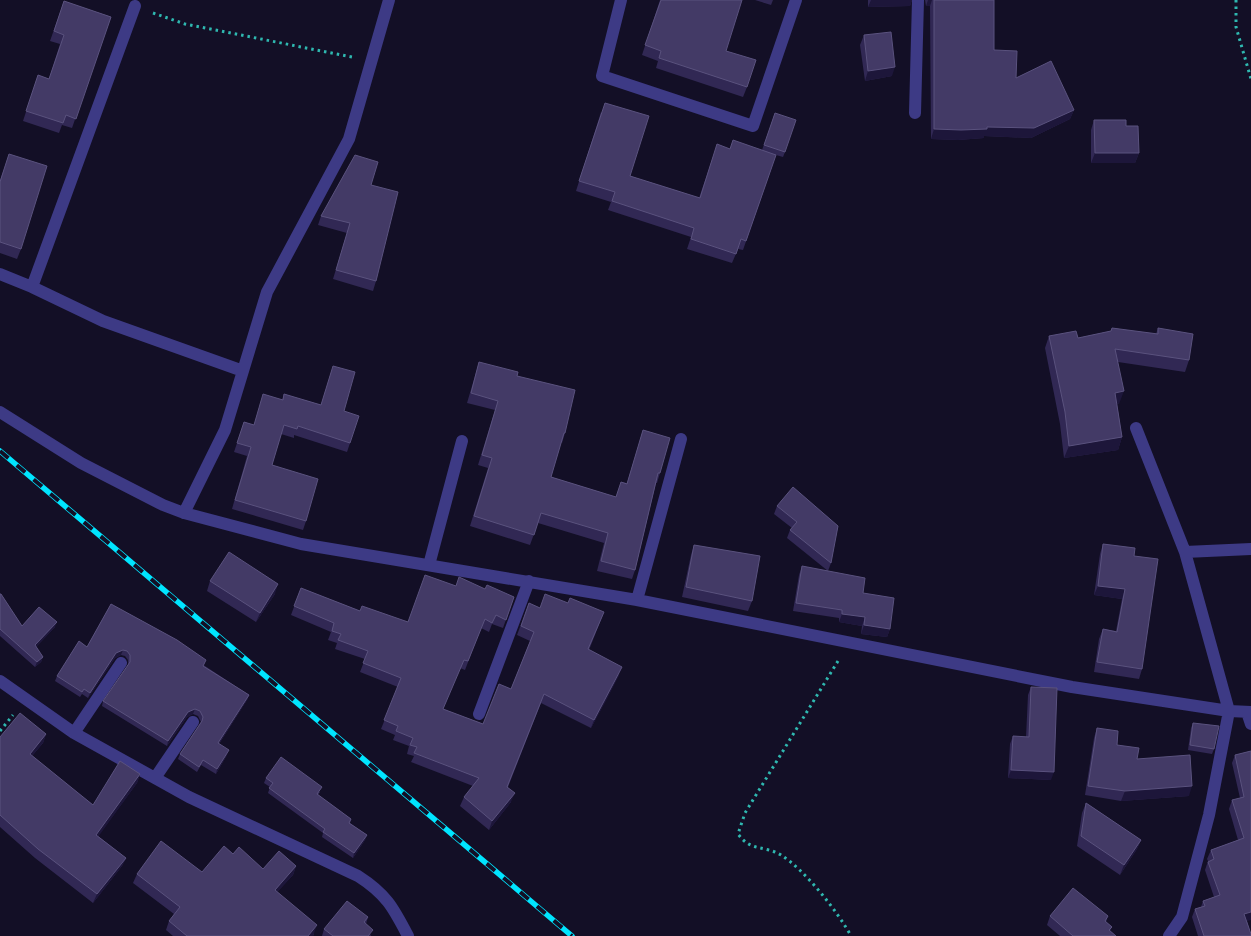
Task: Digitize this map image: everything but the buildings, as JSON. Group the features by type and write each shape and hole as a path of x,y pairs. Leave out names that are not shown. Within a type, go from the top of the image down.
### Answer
{"street":[{"path":"184,513 225,430 267,292 349,140 370,60 389,0"},
{"path":"621,0 602,76 753,126 796,0"},
{"path":"915,113 918,0"},
{"path":"32,287 135,6"},
{"path":"0,274 103,321 243,371"},
{"path":"0,412 81,463 184,513 302,544 637,600 1072,687 1229,711 1250,716"},
{"path":"1136,428 1185,552 1229,711 1209,815 1185,907 1182,917 1169,936"},
{"path":"637,600 681,438"},
{"path":"429,564 462,441"},
{"path":"1185,552 1251,549"},
{"path":"479,714 529,581"},
{"path":"74,733 121,663"},
{"path":"0,681 74,733 189,797 358,876 378,889 393,907 408,936"},
{"path":"155,778 193,722"}],"path":[{"path":"1236,0 1236,27 1251,80"},
{"path":"135,6 184,24 370,60"},
{"path":"849,643 745,812 738,834 745,844 780,855 812,884 841,918 851,936"}],"railway":[{"path":"0,451 572,936"}]}
